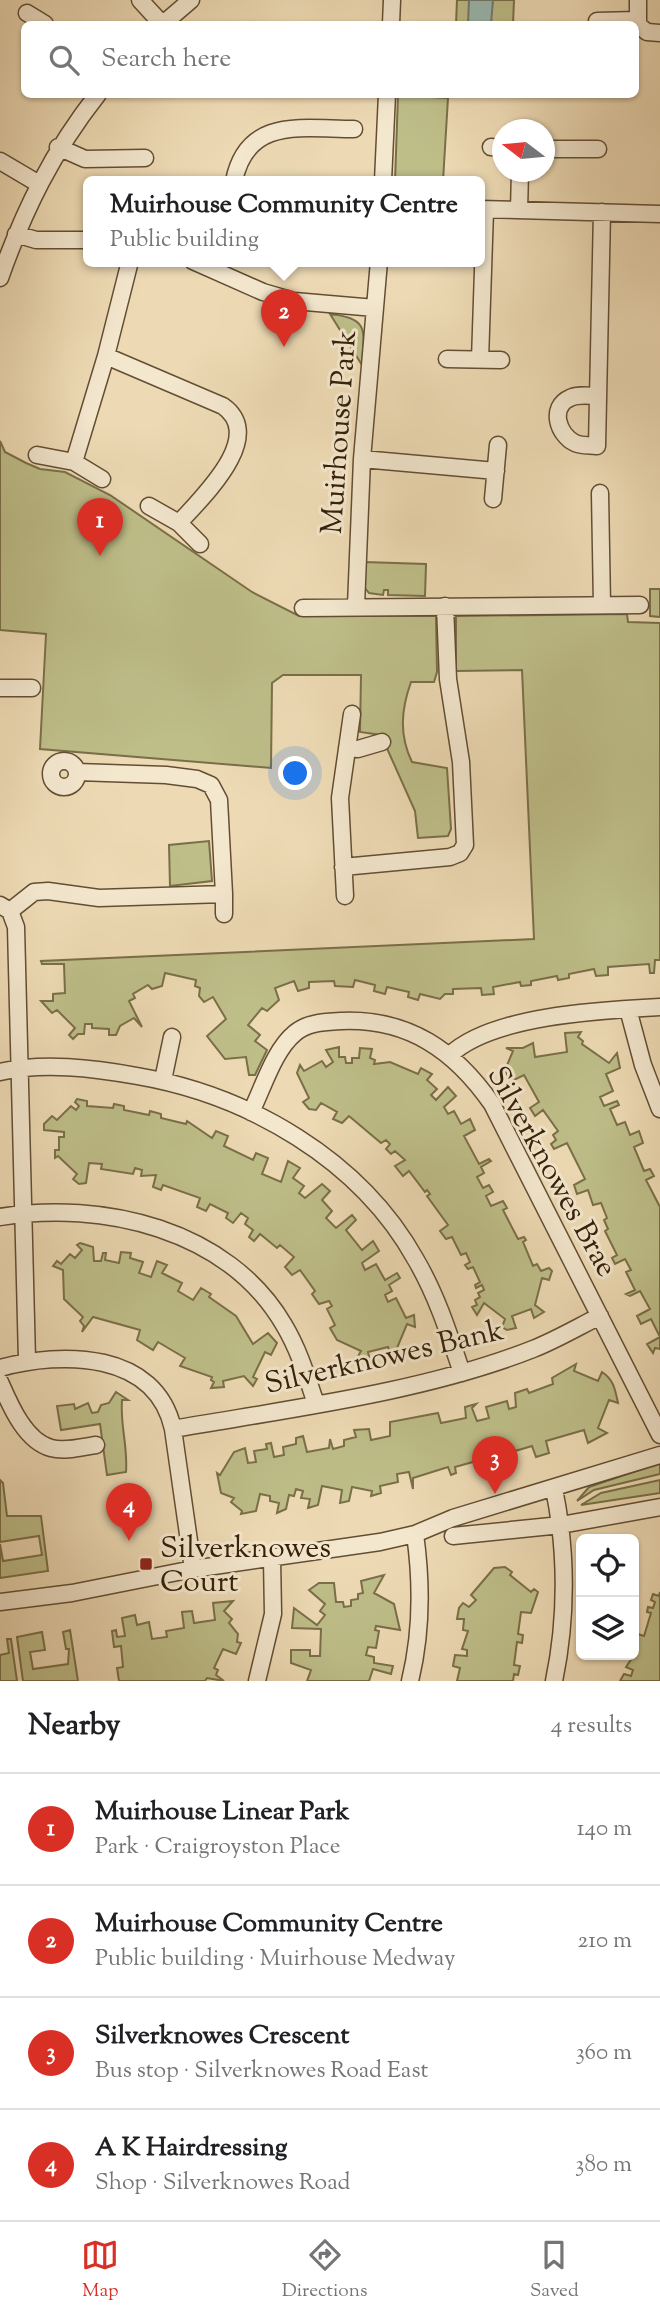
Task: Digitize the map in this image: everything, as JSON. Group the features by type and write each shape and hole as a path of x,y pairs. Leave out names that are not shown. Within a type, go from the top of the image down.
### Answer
{"street":[{"path":"140,0 159,21"},
{"path":"166,21 191,0"},
{"path":"391,21 392,0"},
{"path":"597,21 636,20 638,0"},
{"path":"27,13 40,21"},
{"path":"639,27 660,33"},
{"path":"0,278 16,234 58,148 95,98"},
{"path":"383,176 387,98"},
{"path":"235,176 237,167 259,136 276,130 354,129"},
{"path":"58,148 85,159 145,158"},
{"path":"555,149 598,149"},
{"path":"0,161 39,184"},
{"path":"519,210 520,182"},
{"path":"485,209 660,214"},
{"path":"598,396 602,212"},
{"path":"16,234 36,240 83,240"},
{"path":"74,461 106,356 128,267"},
{"path":"209,267 263,292 294,301 375,308"},
{"name":"Muirhouse Park","path":"356,606 362,459 378,267"},
{"path":"480,360 482,267"},
{"path":"106,356 213,401 232,412 237,421 239,432 235,451 211,486 178,523"},
{"path":"447,359 501,360"},
{"path":"493,499 498,445"},
{"path":"37,455 74,461 102,480"},
{"path":"362,459 496,471"},
{"path":"600,494 602,605"},
{"path":"149,506 178,523 200,544"},
{"path":"311,603 356,606 640,606"},
{"path":"343,867 450,858 460,853 466,845 461,762 449,679 445,606"},
{"path":"0,688 32,688"},
{"path":"345,897 340,797 352,714"},
{"path":"347,748 358,750 382,742"},
{"path":"77,772 166,775 197,779 211,785 219,800 224,914"},
{"path":"27,1360 16,927 5,908 34,892 48,891 99,898 224,894"},
{"path":"450,1055 485,1035 558,1015 660,1007"},
{"path":"628,1009 643,1065 660,1109"},
{"name":"Silverknowes Brae","path":"251,1112 283,1048 293,1034 315,1024 351,1021 393,1026 422,1038 450,1055 472,1075 492,1104 600,1316 654,1407 660,1435"},
{"path":"163,1080 172,1037"},
{"path":"0,1072 18,1068 82,1069 163,1080 203,1091 251,1112 308,1144 364,1189 383,1212 421,1269 443,1314 462,1373"},
{"path":"0,1217 63,1211 109,1215 167,1231 222,1261 263,1296 283,1322 298,1350 316,1404"},
{"name":"Silverknowes Bank","path":"173,1429 316,1404 462,1373 534,1349 600,1316"},
{"path":"0,1368 27,1360 69,1358 125,1372 148,1385 163,1399 173,1429 193,1569"},
{"path":"0,1382 31,1437 46,1447 62,1449 96,1445"},
{"path":"0,1602 415,1534 453,1518 660,1455"},
{"path":"554,1489 561,1525 563,1593 559,1656 554,1681"},
{"path":"453,1536 561,1525 660,1507"},
{"path":"410,1681 419,1629 420,1591 415,1534"},
{"path":"257,1681 273,1614 272,1558"}],"green space":[{"path":"457,0 514,0 513,21 456,21"},
{"path":"398,98 448,98 443,176 395,176"},
{"path":"330,314 352,319 362,328 362,365"},
{"path":"0,441 5,452 26,463 40,469 65,472 110,495 252,592 299,616 436,616 437,672 434,682 411,682 403,712 403,732 412,762 447,768 451,829 448,836 418,838 415,811 381,735 360,732 361,675 283,675 272,683 271,768 40,749 46,634 0,630"},
{"path":"364,562 426,564 425,596 388,595 388,590 384,590 383,595 369,593 365,588"},
{"path":"650,589 660,589 660,617 650,616"},
{"path":"627,614 628,622 660,623 660,960 655,960 654,973 650,973 649,964 608,967 608,975 596,976 594,969 569,974 569,978 558,980 557,976 531,981 531,985 521,986 520,982 493,987 494,994 482,995 481,988 453,989 453,994 445,994 440,999 420,994 418,1000 408,997 409,992 387,987 385,994 374,991 375,985 355,980 353,987 335,986 334,981 309,982 309,988 298,991 294,981 275,988 279,1000 267,1011 262,1008 248,1025 260,1035 255,1041 267,1050 255,1075 249,1075 246,1057 225,1059 207,1036 226,1019 213,997 204,1002 199,996 200,988 195,986 196,980 165,973 162,986 152,989 148,985 133,994 135,998 129,1001 142,1027 134,1018 120,1026 116,1035 109,1035 109,1029 92,1028 92,1024 85,1024 84,1034 78,1034 73,1039 69,1035 75,1028 57,1010 52,1013 41,1001 53,1001 53,994 65,993 64,964 42,964 41,961 534,939 522,670 456,671 456,616"},
{"path":"209,841 212,881 170,886 169,845"},
{"path":"581,1032 578,1037 583,1041 582,1044 609,1063 617,1053 620,1068 606,1074 613,1091 600,1097 604,1106 617,1101 619,1105 610,1109 617,1125 625,1122 630,1135 639,1131 643,1143 634,1147 644,1171 650,1169 654,1176 646,1180 660,1207 660,1337 651,1319 641,1324 637,1316 650,1309 640,1291 630,1296 626,1294 635,1290 626,1272 631,1270 625,1259 615,1264 612,1258 617,1255 605,1231 608,1229 604,1220 607,1218 601,1203 593,1205 588,1190 577,1194 574,1185 585,1179 567,1143 554,1149 551,1144 556,1140 553,1135 558,1131 543,1110 535,1116 530,1108 539,1102 524,1075 510,1082 505,1070 513,1051 506,1048 523,1048 533,1043 535,1057 567,1052 565,1033"},
{"path":"339,1047 339,1057 345,1057 346,1063 352,1063 352,1058 359,1058 360,1048 372,1049 370,1058 375,1060 374,1064 390,1062 418,1074 421,1068 432,1074 427,1080 437,1089 431,1095 436,1100 448,1087 456,1096 444,1107 448,1114 454,1111 461,1124 470,1119 475,1130 464,1136 479,1164 489,1159 491,1161 481,1167 484,1173 477,1177 483,1188 489,1185 493,1192 486,1196 491,1206 503,1201 507,1208 503,1210 518,1239 524,1237 526,1240 523,1242 533,1266 537,1264 541,1271 549,1268 552,1271 549,1280 542,1278 535,1305 544,1312 534,1318 531,1309 512,1316 516,1328 507,1330 502,1327 505,1319 484,1303 477,1315 472,1307 477,1305 475,1300 480,1297 478,1293 484,1290 482,1285 476,1288 475,1285 480,1282 473,1267 468,1269 465,1265 470,1262 466,1253 461,1255 452,1237 446,1239 440,1231 448,1225 427,1196 430,1194 427,1190 425,1192 409,1171 403,1176 395,1166 405,1160 395,1151 391,1154 386,1149 390,1144 386,1140 381,1143 349,1116 342,1123 333,1119 337,1112 321,1103 316,1110 309,1109 303,1102 309,1098 297,1073 300,1065 304,1071 322,1061 326,1067 333,1062 326,1050"},
{"path":"77,1099 87,1101 87,1106 113,1108 114,1104 124,1106 124,1110 149,1115 150,1111 161,1114 161,1118 186,1124 187,1121 212,1138 216,1131 228,1136 224,1146 253,1160 256,1153 268,1158 262,1174 281,1182 288,1161 300,1168 293,1178 304,1186 299,1193 305,1198 322,1184 330,1191 322,1200 332,1211 326,1218 336,1228 352,1215 356,1220 346,1230 362,1250 373,1241 379,1251 362,1263 365,1270 376,1264 385,1280 397,1273 400,1278 389,1285 392,1291 385,1295 388,1302 396,1298 406,1318 414,1315 415,1327 407,1324 397,1348 403,1351 398,1357 391,1356 388,1347 368,1352 370,1361 357,1358 361,1351 337,1340 330,1328 335,1325 327,1309 332,1306 329,1301 319,1304 312,1294 315,1291 300,1270 292,1275 285,1267 294,1257 260,1234 254,1241 249,1237 253,1230 245,1224 248,1218 241,1213 233,1223 226,1218 228,1213 210,1204 206,1211 197,1207 200,1198 163,1185 161,1190 153,1187 156,1175 141,1176 142,1170 135,1168 133,1174 101,1169 102,1164 89,1163 86,1183 79,1184 73,1179 77,1174 58,1156 55,1158 55,1150 59,1150 59,1137 64,1137 64,1132 44,1130 44,1124 52,1116 57,1120 71,1106 76,1110 79,1106 75,1102"},
{"path":"80,1243 93,1247 94,1261 101,1261 103,1253 106,1253 105,1260 119,1263 121,1252 131,1253 130,1258 143,1262 139,1273 151,1277 157,1261 167,1265 162,1273 182,1283 178,1291 193,1300 201,1288 211,1294 209,1297 236,1316 253,1344 268,1333 277,1343 271,1355 265,1352 253,1377 257,1379 253,1386 244,1376 223,1381 224,1387 211,1388 214,1382 212,1377 180,1366 185,1358 158,1342 153,1350 137,1340 140,1330 93,1317 82,1332 84,1326 80,1321 83,1317 64,1299 63,1270 53,1266 57,1261 61,1264 70,1254 75,1258 82,1250 77,1245"},
{"path":"660,1337 660,1349 655,1348 653,1353 647,1344"},
{"path":"576,1364 574,1371 598,1381 602,1372 606,1375 613,1385 618,1403 609,1400 598,1428 607,1433 588,1443 584,1430 546,1441 549,1453 536,1457 532,1446 495,1457 497,1467 484,1470 480,1460 455,1467 456,1473 451,1475 448,1467 413,1478 413,1489 409,1472 397,1474 398,1482 380,1486 381,1493 371,1496 372,1491 352,1487 349,1501 340,1503 342,1490 322,1486 318,1505 308,1508 310,1499 301,1498 303,1491 296,1489 294,1496 289,1495 286,1509 277,1513 279,1503 270,1501 270,1496 260,1494 256,1511 241,1514 242,1511 231,1502 234,1498 221,1493 217,1473 220,1475 234,1452 245,1448 248,1463 256,1462 254,1451 267,1449 266,1444 271,1443 274,1457 284,1455 283,1447 296,1444 296,1438 303,1436 307,1452 329,1448 330,1439 333,1449 344,1446 344,1440 356,1437 354,1430 369,1429 371,1440 390,1436 390,1422 438,1413 441,1423 466,1418 465,1407 476,1404 472,1408 477,1421 489,1418 486,1407 507,1401 509,1409 516,1407 515,1393 527,1389 529,1393 553,1384 552,1378"},
{"path":"116,1392 128,1400 122,1400 126,1472 107,1475 100,1424 61,1430 57,1406 74,1404 75,1409 88,1403 92,1413 98,1412 101,1405 109,1403"},
{"path":"660,1463 660,1474 594,1490 577,1501 589,1487"},
{"path":"0,1480 3,1483 7,1516 41,1516 48,1571 0,1578 0,1544 3,1561 42,1555 39,1536 0,1542"},
{"path":"660,1480 660,1493 581,1505 601,1493"},
{"path":"505,1567 512,1572 510,1575 531,1592 534,1589 538,1592 531,1613 521,1612 518,1634 523,1635 522,1643 517,1642 514,1665 520,1666 518,1675 514,1674 513,1681 457,1681 460,1668 453,1666 455,1655 467,1656 467,1650 462,1649 468,1631 463,1630 464,1619 457,1619 459,1608 463,1603 469,1607 476,1600 471,1595 494,1568"},
{"path":"384,1575 374,1593 394,1604 400,1630 376,1626 375,1630 379,1631 376,1648 368,1647 366,1655 374,1657 374,1663 393,1666 391,1674 373,1669 369,1681 307,1681 311,1670 291,1663 291,1650 310,1650 310,1656 320,1656 321,1629 292,1628 294,1608 317,1625 325,1615 320,1611 325,1604 309,1590 319,1583 334,1583 336,1602 343,1602 344,1607 351,1606 351,1600 358,1599 358,1594 363,1593 361,1581"},
{"path":"660,1592 660,1681 620,1681 624,1674 631,1676 633,1670 626,1667 631,1660 639,1660 639,1634 644,1636 651,1613 647,1612 648,1607 653,1608 655,1602 651,1600 653,1594 659,1596"},
{"path":"233,1601 224,1611 232,1619 229,1623 238,1634 237,1642 241,1643 236,1654 223,1649 214,1668 218,1670 216,1675 224,1681 207,1678 205,1681 119,1681 117,1668 123,1667 121,1646 114,1647 112,1631 116,1630 117,1637 125,1636 122,1618 135,1615 137,1625 149,1622 152,1639 167,1637 166,1631 184,1628 182,1612 192,1611 194,1623 215,1620 213,1603"},
{"path":"70,1630 78,1681 23,1681 17,1637 42,1632 45,1650 30,1652 33,1669 68,1664 69,1649 66,1649 63,1632"},
{"path":"7,1639 11,1639 17,1681 0,1681 0,1655 9,1653"}],"water":[{"path":"469,0 493,0 491,21 468,21"}],"place":[{"name":"Muirhouse Community Centre","path":"284,347"},
{"name":"Muirhouse Linear Park","path":"100,556"},
{"name":"Silverknowes Crescent","path":"495,1494"},
{"name":"A K Hairdressing","path":"129,1541"},
{"name":"Silverknowes Court","path":"146,1564"}]}
